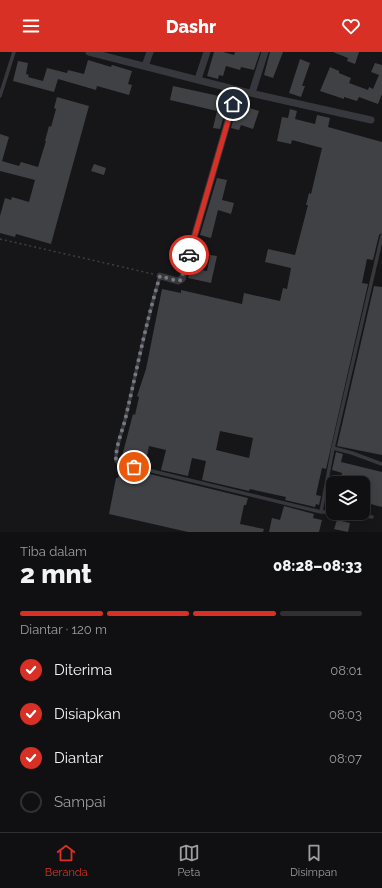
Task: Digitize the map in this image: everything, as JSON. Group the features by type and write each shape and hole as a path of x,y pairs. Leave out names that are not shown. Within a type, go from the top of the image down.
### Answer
{"street":[{"path":"89,52 237,90 371,120"},
{"path":"145,66 150,52"},
{"path":"198,79 207,52"},
{"path":"252,93 265,52"},
{"path":"160,276 178,281 182,279 237,90"}],"lane":[{"path":"0,96 14,52"},
{"path":"321,512 332,448 382,236"},
{"path":"160,276 152,302 116,455 116,461 119,463 326,512"},
{"path":"332,448 352,453 382,464"}],"path":[{"path":"0,239 160,276"}],"building":[{"path":"214,52 223,52 234,55 235,52 260,52 254,70 241,67 240,70 226,66 223,76 219,75 218,79 207,76"},
{"path":"270,52 283,52 273,78 264,75"},
{"path":"333,52 359,52 355,64 347,61 348,58"},
{"path":"300,59 310,63 302,86 305,86 301,97 289,93"},
{"path":"88,60 111,67 112,65 132,71 128,84 132,85 129,95 97,86 96,90 58,79 54,92 13,81 18,61 28,63 26,74 29,75 28,77 43,81 47,68 67,73 68,70 84,74"},
{"path":"375,63 382,65 382,94 378,104 359,97 357,101 344,97 344,99 320,91 330,67 351,78 349,83 368,90 369,87 373,89 379,75 371,72"},
{"path":"173,86 228,98 228,103 220,129 213,128 217,111 170,100"},
{"path":"57,97 89,106 51,244 16,234 15,237 0,233 0,216 5,198 11,200 12,197 29,202 35,180 0,171 0,134 9,137 2,161 19,166 21,162 38,167 49,126 51,127 56,109 54,108"},
{"path":"237,106 248,110 249,108 259,111 253,129 241,125 239,130 231,128"},
{"path":"290,109 297,111 295,119 315,124 317,115 330,118 328,127 382,142 382,233 379,235 373,260 367,259 362,283 368,284 326,469 322,468 316,495 321,496 319,505 316,504 315,507 285,500 286,497 250,489 249,491 202,480 206,461 192,458 188,476 161,470 166,450 149,446 145,466 121,460 133,414 135,415 139,397 137,396 146,369 162,289 181,293 181,290 242,304 244,293 280,301 283,288 287,289 291,268 265,262 268,249 295,255 308,205 306,205 309,193 311,194 322,148 292,140 291,144 277,141 282,117 288,118","holes":["220,431 253,438 249,458 216,450"]},
{"path":"94,164 106,168 104,175 91,171"},
{"path":"217,178 227,180 222,200 234,203 231,214 218,210 211,238 200,235"},
{"path":"210,255 217,256 211,283 188,278 190,271 195,272 196,269 207,271"},
{"path":"374,286 382,287 382,455 337,446"},
{"path":"336,452 343,454 341,462 382,472 382,507 370,504 370,476 341,476 342,473 332,470"},
{"path":"121,467 248,498 246,505 244,505 240,524 264,529 263,532 188,532 109,514 116,478 118,478"},
{"path":"284,506 314,514 313,518 322,520 319,532 269,532 272,518 280,520"},
{"path":"337,520 350,523 348,532 334,529"}],"way so far":[{"path":"134,467 119,463 116,461 116,455 152,302 160,276 178,281 181,280 189,255"}],"route":[{"path":"189,255 233,104"}]}
